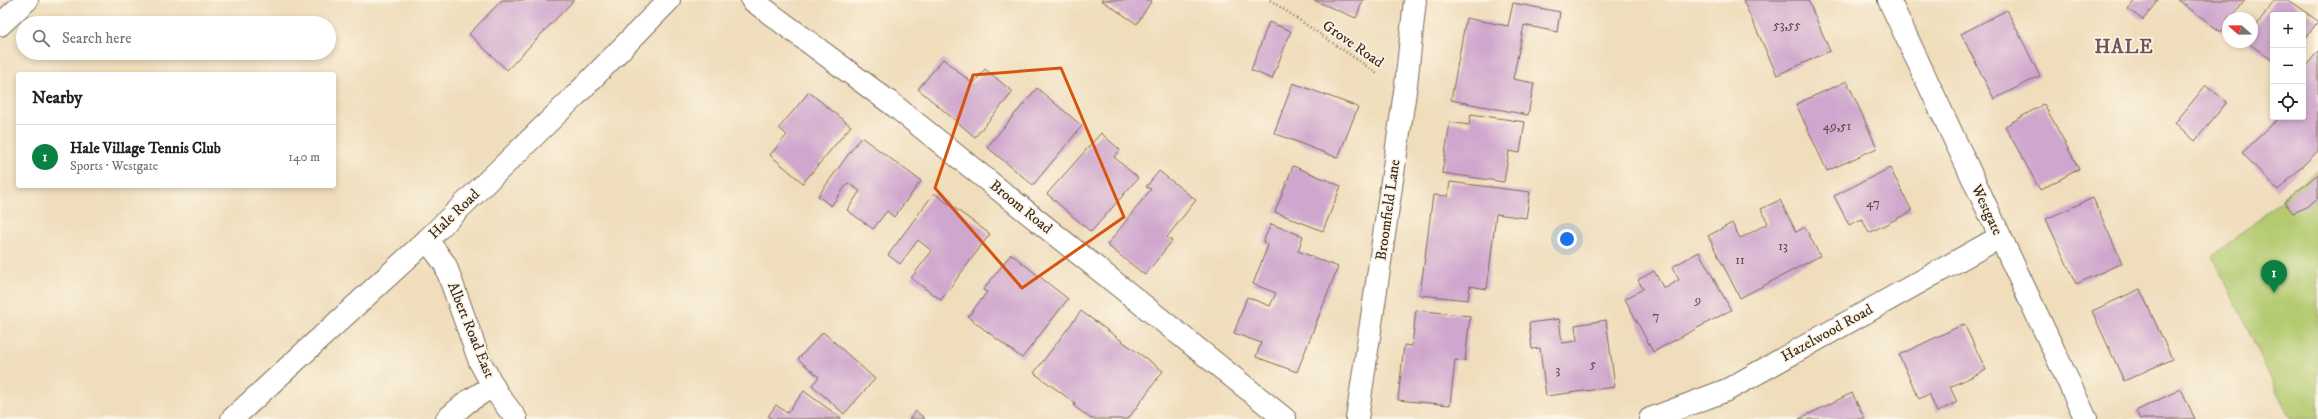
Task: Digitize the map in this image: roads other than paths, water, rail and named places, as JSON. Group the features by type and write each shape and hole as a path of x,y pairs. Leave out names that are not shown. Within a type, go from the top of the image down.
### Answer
{"street":[{"path":"0,25 27,0"},
{"name":"Hale Road","path":"232,419 427,240 575,96 668,0"},
{"name":"Broom Road","path":"752,0 896,107 1285,419"},
{"name":"Broomfield Lane","path":"1357,419 1406,85 1415,0"},
{"name":"Westgate","path":"1889,0 2086,419"},
{"name":"Hazelwood Road","path":"1650,419 1727,390 2000,237"},
{"name":"Albert Road East","path":"427,240 445,264 480,362 493,386 516,419"},
{"path":"447,419 467,402 493,386"}],"place":[{"name":"Hale Village Tennis Club","path":"2274,293"}],"district":[{"name":"HALE","path":"2124,47"}]}
